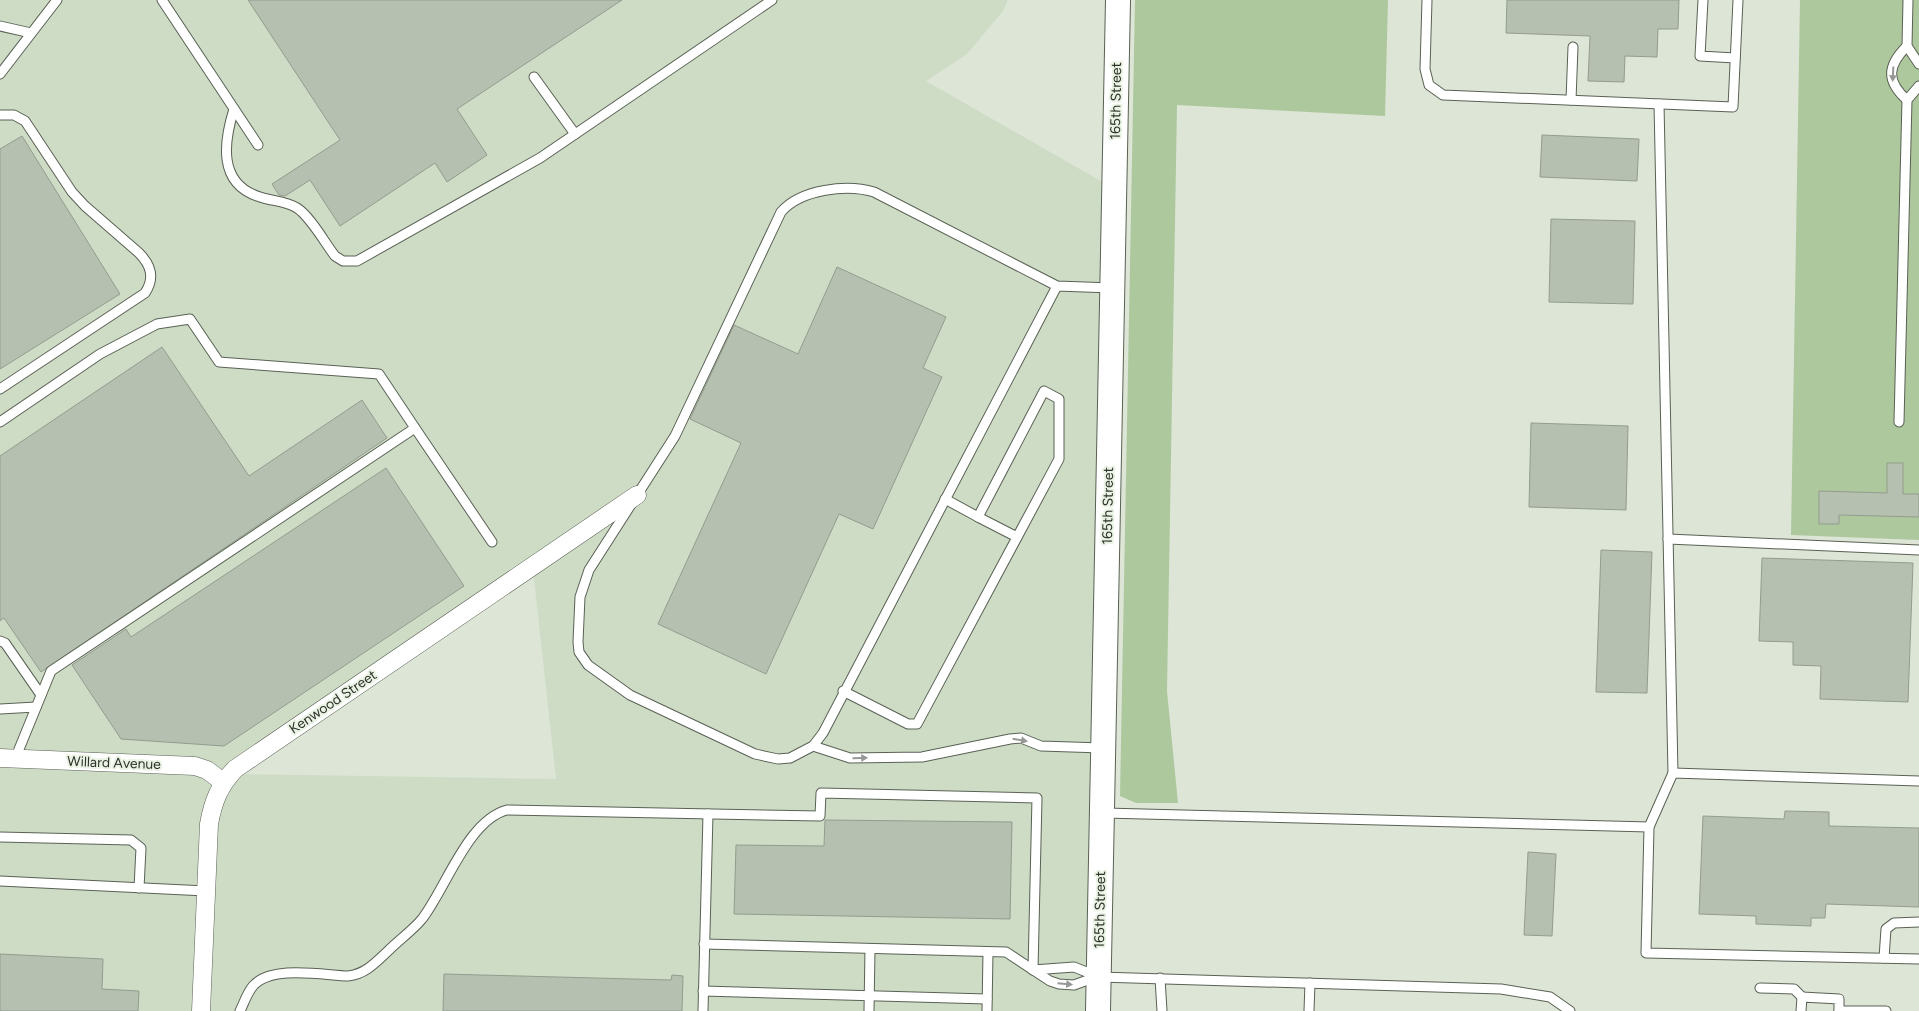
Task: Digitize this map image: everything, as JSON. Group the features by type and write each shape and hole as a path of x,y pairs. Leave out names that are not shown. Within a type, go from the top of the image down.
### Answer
{"main road":[{"name":"165th Street","path":"1098,1011 1118,0"}],"street":[{"name":"Kenwood Street","path":"201,1011 209,824 213,803 223,782 235,769 637,495"},
{"name":"Willard Avenue","path":"7,759 195,766 207,770 223,782"}],"lane":[{"path":"0,74 57,0"},
{"path":"162,0 258,145"},
{"path":"234,109 226,133 225,148 228,164 234,178 250,193 297,208 335,256 343,261 357,261 540,158 772,0"},
{"path":"1427,0 1425,69 1429,85 1442,95 1733,107 1738,0"},
{"path":"1703,0 1700,56 1735,58"},
{"path":"1908,0 1907,46 1919,64"},
{"path":"0,26 31,33"},
{"path":"1907,46 1896,58 1890,74 1893,84 1907,100"},
{"path":"1571,100 1573,47"},
{"path":"534,77 575,134"},
{"path":"1899,422 1907,100 1919,86"},
{"path":"1659,104 1673,773 1649,827 1646,953 1919,958"},
{"path":"0,115 14,116 25,121 72,192 85,206 146,260 151,276 150,285 145,293 0,389"},
{"path":"1057,286 843,691 823,733 813,746 790,758 778,759 754,754 630,695 588,665 582,658 578,642 580,597 589,570 675,436 781,212 795,201 833,189 847,187 874,192 1057,286 1112,288"},
{"path":"0,422 100,354 157,324 190,319 218,362 379,374 492,542"},
{"path":"843,691 908,724 917,724 1059,459 1060,399 1044,391 978,517"},
{"path":"7,759 36,706 51,672 415,428"},
{"path":"945,499 1017,537"},
{"path":"1668,539 1919,550"},
{"path":"0,641 5,643 41,695"},
{"path":"0,709 36,706"},
{"path":"813,746 850,758 922,757 1021,738 1040,746 1103,748"},
{"path":"1673,773 1919,781"},
{"path":"240,1011 253,986 268,976 284,973 348,976 356,975 370,968 422,919 478,828 498,812 507,810 820,816 821,793 1038,798 1033,970"},
{"path":"1102,813 1649,827"},
{"path":"702,1011 708,814"},
{"path":"0,838 131,840 141,848 139,888"},
{"path":"0,881 206,891"},
{"path":"1884,958 1886,929 1894,923 1919,922"},
{"path":"704,944 1006,952 1050,981 1059,984 1074,985 1099,976"},
{"path":"869,1011 870,949"},
{"path":"987,1011 988,952"},
{"path":"1033,970 1074,967 1099,976 1520,991 1550,997 1570,1011"},
{"path":"1160,978 1162,1011"},
{"path":"1309,1011 1310,983"},
{"path":"1760,988 1794,989 1802,997 1839,999 1840,1011 1886,1011"},
{"path":"703,991 987,999"},
{"path":"1802,997 1802,1011"}],"shaded area":[{"path":"0,0 1008,0 1003,11 967,54 926,81 1106,184 1100,793 1095,1011 205,1011 213,824 226,785 234,774 556,779 532,560 230,763 211,804 207,824 199,1011 0,1011"}],"green space":[{"path":"1135,0 1388,0 1385,116 1177,105 1167,691 1178,803 1136,803 1120,796"},
{"path":"1800,0 1919,0 1919,540 1791,535"}],"building":[{"path":"248,0 622,0 457,109 487,155 447,182 435,163 340,226 310,180 285,196 279,195 272,184 340,140"},
{"path":"1507,0 1679,0 1678,29 1658,29 1657,57 1625,56 1624,82 1588,81 1590,36 1506,33"},
{"path":"1542,135 1639,139 1637,181 1540,177"},
{"path":"22,136 120,294 0,369 0,149"},
{"path":"1551,219 1635,221 1633,304 1549,302"},
{"path":"837,267 946,317 923,368 942,377 873,529 839,514 766,674 658,624 741,443 690,419 734,325 798,354"},
{"path":"162,347 249,476 362,400 387,438 41,672 4,618 0,621 0,456"},
{"path":"1531,423 1628,426 1626,510 1529,507"},
{"path":"1887,463 1903,463 1903,494 1919,494 1919,517 1839,515 1839,524 1819,524 1819,491 1887,493"},
{"path":"386,468 464,586 224,746 121,739 72,665 126,629 131,637"},
{"path":"1601,550 1652,552 1647,693 1596,692"},
{"path":"1762,558 1913,563 1908,702 1820,699 1821,666 1793,665 1793,642 1759,641"},
{"path":"1785,811 1829,812 1829,826 1919,828 1919,907 1826,904 1825,918 1811,918 1811,926 1756,924 1756,916 1699,914 1703,816 1784,819"},
{"path":"825,820 1012,822 1010,919 734,914 736,845 824,846"},
{"path":"1528,852 1556,854 1552,936 1524,935"},
{"path":"0,954 103,959 102,989 139,991 138,1011 0,1011"},
{"path":"444,974 671,980 672,975 683,976 682,1011 443,1011"}]}
